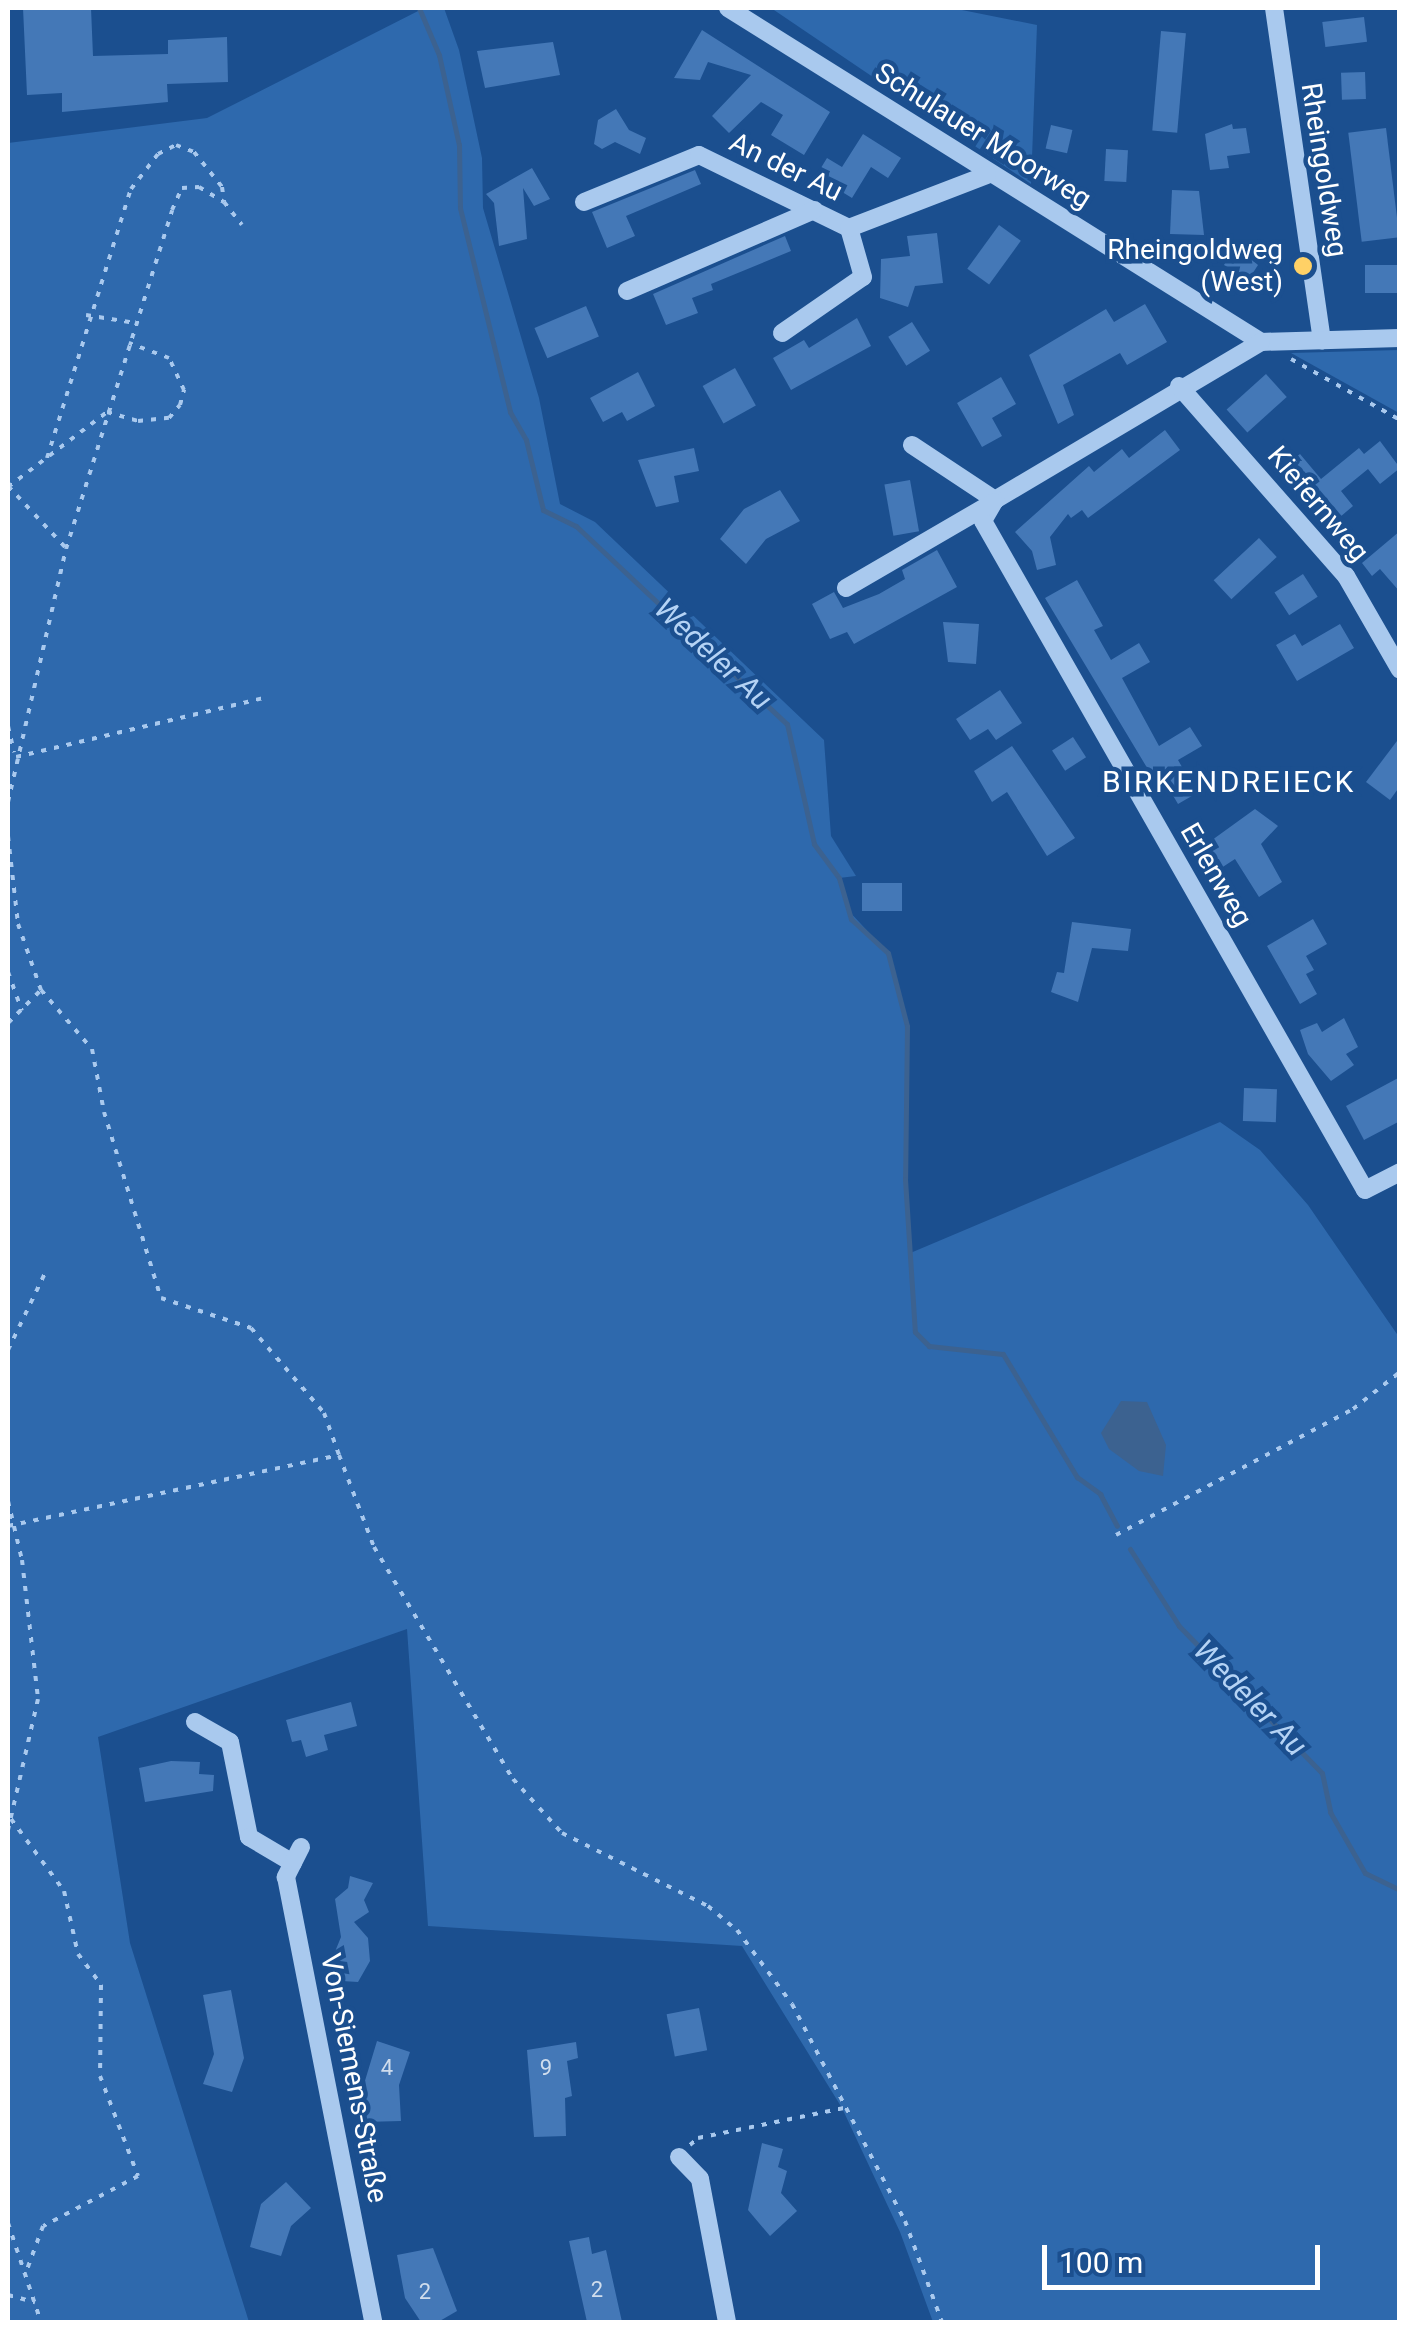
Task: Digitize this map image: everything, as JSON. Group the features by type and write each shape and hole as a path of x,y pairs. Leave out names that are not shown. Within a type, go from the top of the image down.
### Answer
{"street":[{"name":"Schulauer Moorweg","path":"728,8 988,175 1260,342"},
{"name":"Rheingoldweg","path":"1274,8 1322,341"},
{"name":"An der Au","path":"584,202 699,155 850,228 988,175"},
{"path":"627,290 814,210"},
{"name":"An der Au","path":"782,332 863,277 850,228"},
{"path":"846,588 1179,386 1260,342 1400,338"},
{"name":"Kiefernweg","path":"1179,386 1346,576 1400,670"},
{"path":"912,445 995,501"},
{"name":"Erlenweg","path":"995,501 983,520 992,537 1365,1190 1400,1172"},
{"name":"Von-Siemens-Straße","path":"195,1722 230,1742 249,1837 297,1855 286,1876 373,2322"},
{"path":"679,2157 700,2179 727,2322"}],"path":[{"path":"47,458 86,315 130,189 158,154 176,145 194,152 222,186 224,202"},
{"path":"8,802 66,550 129,343 182,188 200,186 224,202 242,225"},
{"path":"86,315 136,323"},
{"path":"1260,342 1400,420"},
{"path":"107,412 138,421 169,418 180,405 184,390 169,358 129,343"},
{"path":"66,550 8,486 107,412"},
{"path":"16,757 264,698"},
{"path":"8,726 16,757"},
{"path":"8,836 18,924 41,990 92,1049 104,1112 161,1298 251,1328 324,1413 374,1547 513,1780 562,1833 708,1906 737,1930 792,2004 850,2107 905,2222 942,2322"},
{"path":"8,972 22,1011"},
{"path":"8,1024 41,990"},
{"path":"8,1350 47,1269"},
{"path":"1116,1535 1353,1410 1400,1372"},
{"path":"10,1525 339,1455"},
{"path":"8,1501 38,1699 8,1830"},
{"path":"10,1819 64,1891 78,1954 101,1985 100,2076 138,2176 44,2226 26,2275"},
{"path":"679,2157 698,2138 850,2107"},
{"path":"8,2223 42,2322"},
{"path":"8,2295 34,2302"}],"shaded area":[{"path":"424,8 444,8 459,50 482,158 483,208 539,398 560,504 595,522 824,740 831,836 856,876 839,878 847,909 888,953 907,1026 908,1254 1220,1122 1260,1150 1308,1205 1399,1337 1399,2322 933,2322 900,2232 842,2108 742,1946 428,1926 407,1629 98,1737 130,1943 249,2322 8,2322 8,143 207,118"},
{"path":"771,8 952,8 1037,25 1031,184"},
{"path":"1399,350 1399,413 1291,353"},
{"path":"1121,1401 1147,1402 1166,1445 1163,1476 1139,1471 1109,1449 1101,1433"}],"building":[{"path":"23,8 91,8 93,56 168,54 168,40 227,37 228,82 167,84 168,102 62,112 62,93 27,95"},
{"path":"1364,17 1367,42 1325,47 1322,22"},
{"path":"702,30 830,112 804,155 771,135 783,115 761,102 729,133 712,116 751,75 708,62 700,80 674,78"},
{"path":"1161,31 1186,33 1177,133 1152,131"},
{"path":"553,42 560,75 485,88 477,51"},
{"path":"1365,72 1366,99 1342,100 1341,73"},
{"path":"616,109 629,130 646,138 640,154 615,142 602,149 594,144 598,120"},
{"path":"1232,124 1233,129 1246,128 1250,153 1227,156 1229,168 1210,170 1205,134"},
{"path":"1051,125 1072,130 1067,153 1046,148"},
{"path":"1386,128 1399,237 1362,242 1348,133"},
{"path":"863,134 901,158 888,178 871,167 852,198 816,176 827,158 842,167"},
{"path":"1106,149 1128,150 1126,182 1104,181"},
{"path":"532,168 550,199 534,206 523,188 527,239 499,246 494,203 486,194"},
{"path":"695,170 701,184 626,216 635,236 607,248 592,212"},
{"path":"1172,190 1199,191 1204,235 1170,234"},
{"path":"999,225 1021,241 989,285 967,269"},
{"path":"937,233 943,283 915,286 908,307 880,298 881,259 910,256 907,236"},
{"path":"785,236 791,251 711,284 713,290 692,298 698,313 666,325 653,294"},
{"path":"1235,246 1258,265 1249,279 1224,265"},
{"path":"1365,265 1400,265 1400,293 1365,293"},
{"path":"1145,304 1167,342 1127,365 1120,353 1063,385 1074,415 1058,424 1029,355 1106,309 1114,322"},
{"path":"586,306 599,336 547,358 534,328"},
{"path":"857,318 871,346 791,390 773,358 804,340 809,348"},
{"path":"912,322 930,351 906,366 888,337"},
{"path":"735,368 756,406 723,424 703,386"},
{"path":"638,372 655,406 627,421 622,412 603,422 590,398"},
{"path":"1266,374 1287,397 1247,433 1227,409"},
{"path":"1001,377 1016,404 992,418 1002,436 982,447 957,403"},
{"path":"1165,430 1180,450 1088,518 1082,510 1071,518 1068,514 1050,537 1056,565 1037,570 1032,551 1015,532 1089,466 1094,472 1122,449 1129,458"},
{"path":"1380,441 1400,468 1380,484 1368,469 1341,491 1353,506 1333,523 1283,468 1300,454 1321,479 1359,448 1364,454"},
{"path":"694,448 699,471 674,476 679,502 656,507 638,460"},
{"path":"910,480 919,531 893,536 884,485"},
{"path":"780,490 800,521 766,539 746,564 720,539 744,509"},
{"path":"1400,531 1400,592 1380,569 1372,576 1362,563"},
{"path":"1259,538 1277,557 1231,599 1214,580"},
{"path":"937,550 957,587 854,644 847,632 830,639 812,604 834,592 843,608 879,594 905,579 902,570"},
{"path":"1303,574 1318,597 1289,615 1274,593"},
{"path":"1077,580 1103,626 1094,630 1111,660 1139,643 1150,662 1122,678 1159,746 1190,727 1202,746 1178,760 1197,793 1178,804 1162,777 1155,781 1045,598"},
{"path":"943,622 979,624 976,664 948,662"},
{"path":"1340,624 1354,648 1297,681 1276,645 1295,634 1302,646"},
{"path":"1000,690 1022,723 996,740 988,729 970,740 956,719"},
{"path":"1073,737 1086,757 1065,771 1052,751"},
{"path":"1400,737 1400,786 1390,800 1366,782"},
{"path":"1012,746 1075,838 1047,856 1007,792 992,802 974,771"},
{"path":"1255,809 1278,826 1261,844 1282,882 1259,897 1235,859 1215,872 1201,848"},
{"path":"862,883 902,883 902,911 862,911"},
{"path":"1313,919 1327,944 1306,956 1314,970 1306,974 1317,994 1300,1004 1267,946"},
{"path":"1072,922 1131,929 1128,951 1092,948 1078,1002 1051,992 1057,972 1064,973"},
{"path":"1344,1018 1358,1047 1346,1054 1354,1065 1331,1081 1308,1054 1300,1030 1317,1023 1322,1032"},
{"path":"1400,1077 1400,1121 1364,1140 1346,1106"},
{"path":"1244,1088 1277,1089 1276,1122 1243,1121"},
{"path":"351,1702 357,1726 324,1735 328,1750 306,1757 301,1740 292,1742 286,1720"},
{"path":"171,1761 200,1762 199,1774 214,1775 213,1791 145,1802 139,1768"},
{"path":"350,1876 373,1883 364,1900 369,1912 354,1922 368,1938 370,1961 358,1982 342,1981 332,1959 341,1937 335,1899 348,1888"},
{"path":"231,1990 244,2058 232,2092 203,2084 214,2054 203,1995"},
{"path":"699,2008 707,2050 675,2057 667,2014"},
{"path":"377,2041 410,2052 399,2085 401,2121 363,2122 364,2084"},
{"path":"576,2042 578,2058 567,2061 572,2096 565,2098 566,2136 534,2137 527,2050"},
{"path":"762,2143 783,2149 778,2167 787,2171 781,2193 797,2211 770,2236 748,2210"},
{"path":"286,2182 311,2208 291,2226 281,2256 250,2247 261,2204"},
{"path":"589,2237 592,2254 606,2250 622,2322 587,2322 569,2241"},
{"path":"433,2248 457,2311 438,2322 421,2322 405,2298 397,2255"}],"waterway":[{"name":"Wedeler Au","path":"419,8 439,55 459,145 460,208 510,412 526,440 543,510 576,526 787,724 814,844 839,878 851,919 888,953 907,1026 905,1179 915,1332 929,1346 1003,1354 1077,1477 1100,1494 1117,1526"},
{"name":"Wedeler Au","path":"1130,1549 1179,1626 1322,1773 1330,1812 1365,1873 1400,1890"}],"place":[{"name":"Rheingoldweg (West)","path":"1303,266"}],"district":[{"name":"BIRKENDREIECK","path":"1229,782"}]}
